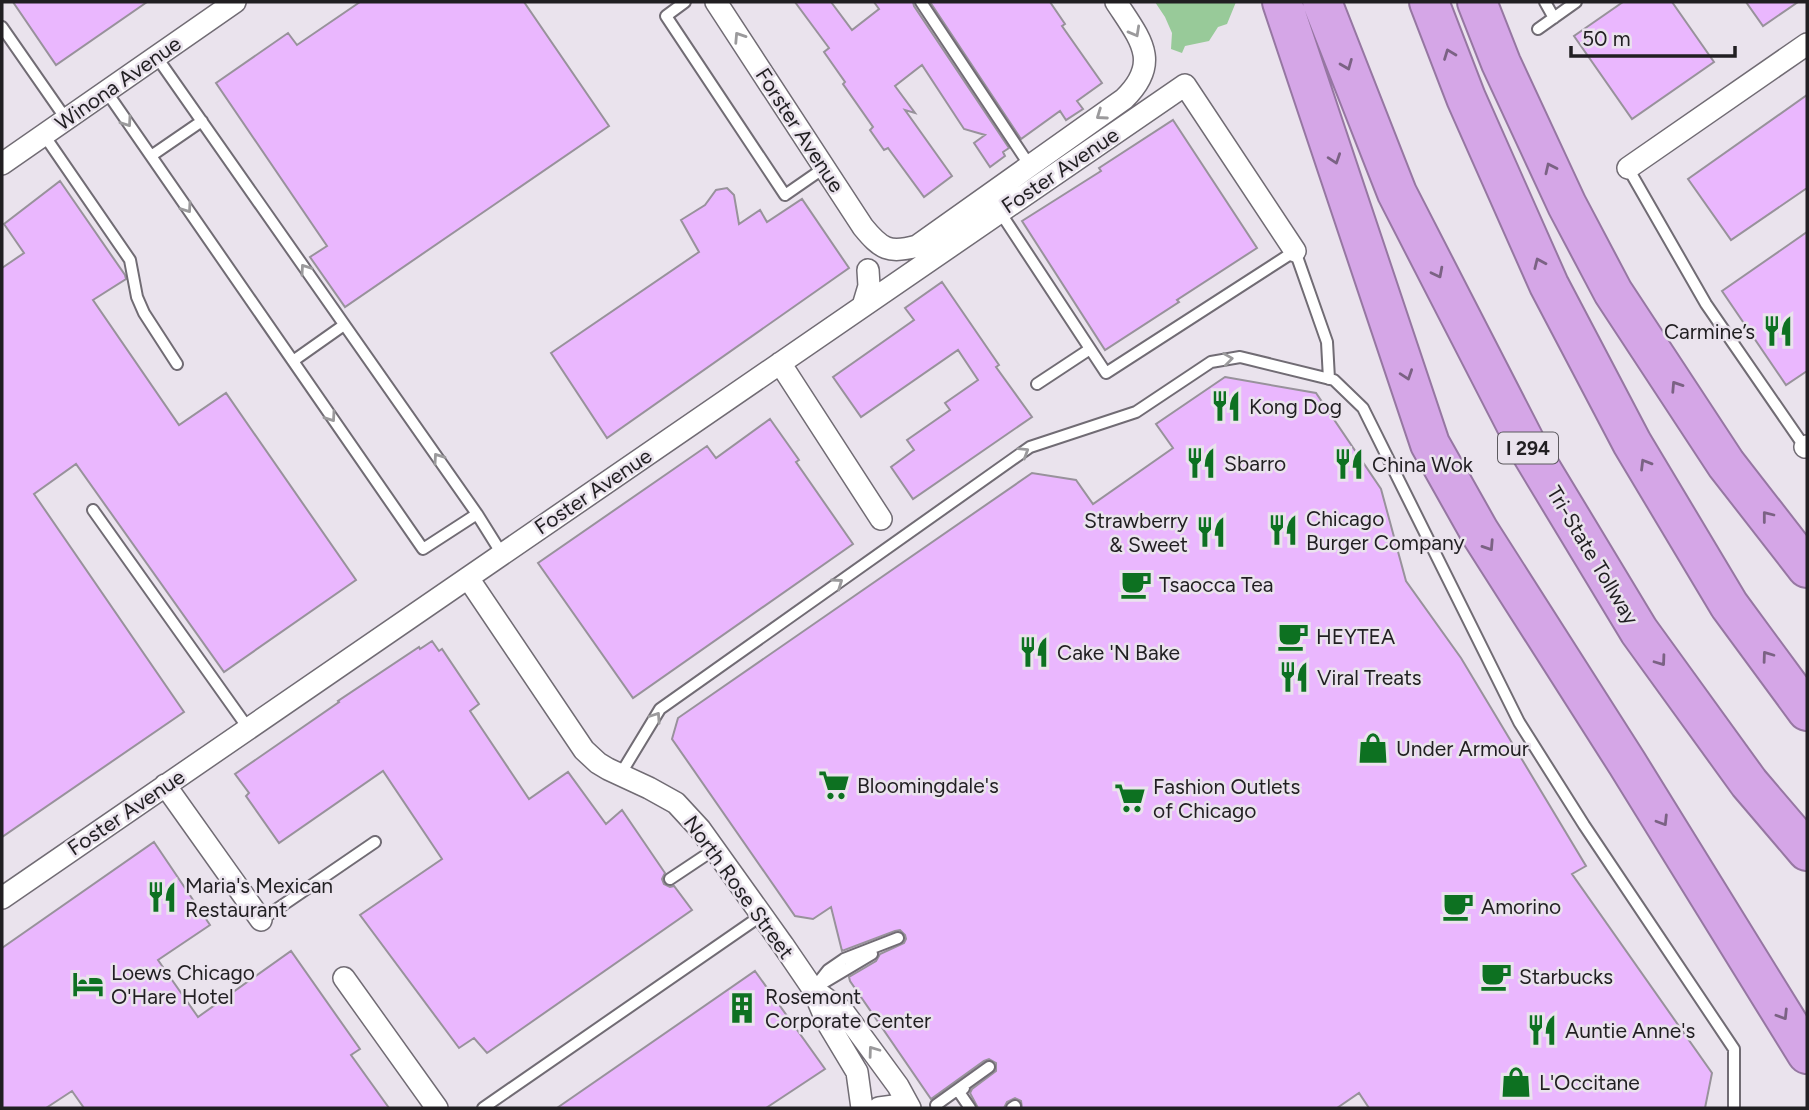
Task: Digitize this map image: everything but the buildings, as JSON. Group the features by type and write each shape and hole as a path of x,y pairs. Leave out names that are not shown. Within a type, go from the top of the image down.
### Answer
{"highway":[{"path":"1282,2 1430,444 1479,531 1628,763 1807,1054"},
{"name":"Tri-State Tollway","path":"1322,2 1397,193 1526,444 1639,631 1749,783 1807,852"},
{"path":"1429,2 1466,98 1549,285 1626,431 1729,605 1807,711"},
{"path":"1477,2 1501,63 1567,205 1613,292 1726,464 1807,568"}],"street":[{"name":"Winona Avenue","path":"2,164 234,2"},
{"name":"Forster Avenue","path":"716,2 824,168 876,242 891,251"},
{"name":"Foster Avenue","path":"891,251 917,246 1124,99 1134,89 1141,78 1145,54 1116,2"},
{"path":"1628,168 1807,44"},
{"name":"Foster Avenue","path":"2,898 1185,85 1294,251"},
{"path":"863,306 869,286 868,270"},
{"path":"780,363 881,519"},
{"name":"North Rose Street","path":"467,578 584,750 598,763 676,803 690,816 715,849 813,989 827,1022 857,1072 862,1108"},
{"path":"165,785 261,920"},
{"path":"344,978 437,1108"},
{"name":"North Rose Street","path":"813,989 843,1011 898,1086 908,1108"},
{"path":"879,1108 908,1108"}],"lane":[{"path":"685,2 666,16 785,195 824,168"},
{"path":"921,2 1030,166"},
{"path":"1545,2 1554,18"},
{"path":"1538,29 1576,2"},
{"path":"2,27 66,119"},
{"path":"156,56 477,514 502,554"},
{"path":"106,91 423,549 477,514"},
{"path":"151,156 202,121"},
{"path":"44,135 130,260 137,297 144,313 177,364"},
{"path":"1628,168 1706,304 1806,448"},
{"path":"1000,212 1106,373 1294,251 1327,342 1329,379"},
{"path":"293,361 344,325"},
{"path":"1037,384 1090,349"},
{"path":"620,775 660,709 1030,447 1136,412 1211,362 1240,357 1334,380 1363,408 1519,722 1584,825 1734,1049 1734,1108"},
{"path":"93,510 248,729"},
{"path":"261,920 375,842"},
{"path":"670,879 715,849"},
{"path":"483,1108 762,915"},
{"path":"898,938 833,977 813,989 828,970 844,959 898,938"},
{"path":"936,1105 986,1071 959,1092 970,1108"}],"green space":[{"path":"1155,2 1236,2 1227,24 1218,27 1209,41 1185,46 1182,53 1171,49 1172,33"}],"place":[{"name":"Carmine’s","path":"1778,331"},
{"name":"Kong Dog","path":"1226,406"},
{"name":"Sbarro","path":"1201,463"},
{"name":"China Wok","path":"1349,464"},
{"name":"Chicago Burger Company","path":"1283,530"},
{"name":"Strawberry & Sweet","path":"1211,532"},
{"name":"Tsaocca Tea","path":"1136,584"},
{"name":"HEYTEA","path":"1293,636"},
{"name":"Cake 'N Bake","path":"1034,652"},
{"name":"Viral Treats","path":"1294,677"},
{"name":"Under Armour","path":"1373,748"},
{"name":"Bloomingdale's","path":"834,785"},
{"name":"Fashion Outlets of Chicago","path":"1130,798"},
{"name":"Maria's Mexican Restaurant","path":"162,897"},
{"name":"Amorino","path":"1458,906"},
{"name":"Starbucks","path":"1496,976"},
{"name":"Loews Chicago O'Hare Hotel","path":"88,984"},
{"name":"Rosemont Corporate Center","path":"742,1008"},
{"name":"Auntie Anne's","path":"1542,1030"},
{"name":"L'Occitane","path":"1516,1082"}]}
